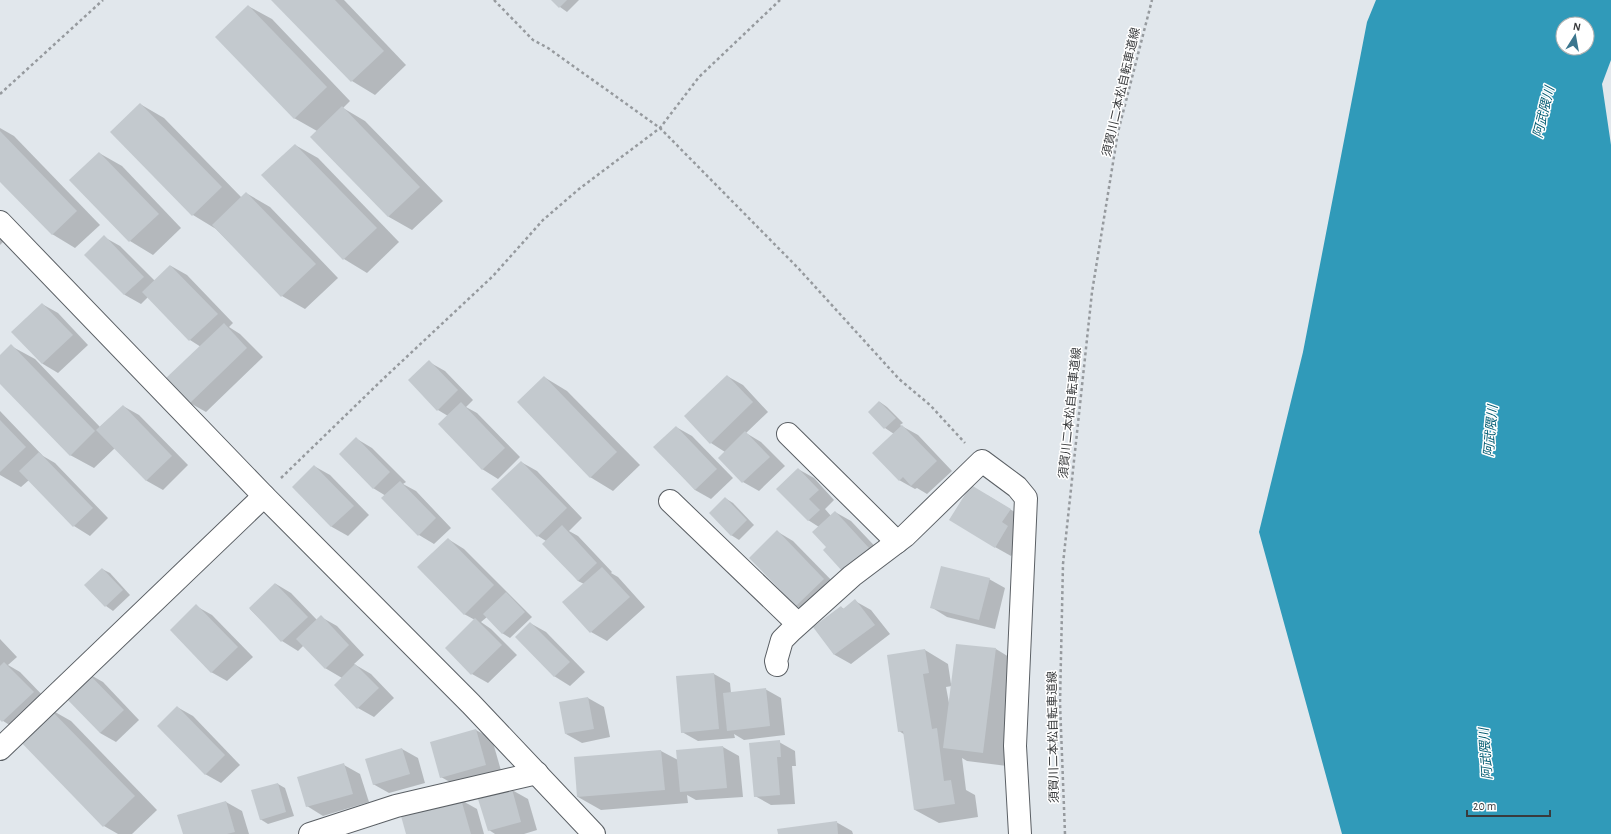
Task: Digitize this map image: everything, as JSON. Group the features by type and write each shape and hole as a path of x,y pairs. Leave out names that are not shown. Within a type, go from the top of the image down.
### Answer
{"street":[{"path":"0,222 264,496 422,654 594,834"},
{"path":"788,434 897,542"},
{"path":"777,665 776,661 782,640 798,624 852,576 897,542 982,461 1017,487 1026,498 1024,578 1015,746 1020,834"},
{"path":"0,749 264,496"},
{"path":"670,501 798,624"},
{"path":"310,834 396,806 537,773"}],"path":[{"path":"0,94 103,0"},
{"path":"494,0 533,40 548,48 660,128 799,269 899,379 930,405 982,461"},
{"path":"264,496 377,385 493,276 543,220 579,189 660,128 699,77 780,0"},
{"name":"須賀川二本松自転車道線","path":"1065,834 1060,704 1063,564 1092,292 1118,132 1152,0"}],"water":[{"name":"阿武隈川","path":"1376,0 1611,0 1611,60 1602,84 1611,145 1611,834 1342,834 1259,532 1303,352 1367,22"}],"building":[{"path":"271,0 335,0 384,51 351,82"},
{"path":"551,0 567,0 559,8"},
{"path":"248,5 327,87 294,119 215,37"},
{"path":"140,103 222,187 192,216 110,132"},
{"path":"342,106 420,187 388,217 310,137"},
{"path":"0,131 77,211 52,235 0,182"},
{"path":"295,144 377,228 343,260 261,175"},
{"path":"99,152 159,214 129,242 69,180"},
{"path":"246,192 316,264 281,297 212,225"},
{"path":"104,235 144,277 124,295 84,255"},
{"path":"170,265 218,314 189,341 142,292"},
{"path":"42,303 73,335 42,364 11,332"},
{"path":"224,323 247,348 189,404 165,379"},
{"path":"11,344 95,431 70,456 0,384 0,355"},
{"path":"429,360 458,390 437,411 408,380"},
{"path":"727,375 753,402 710,444 684,416"},
{"path":"544,376 617,452 590,478 517,402"},
{"path":"879,401 896,418 884,429 868,412"},
{"path":"461,402 505,448 482,470 438,424"},
{"path":"123,405 172,456 146,481 96,430"},
{"path":"0,420 26,447 0,472"},
{"path":"902,425 937,461 911,486 903,477 899,481 872,453"},
{"path":"676,426 717,469 695,490 653,447"},
{"path":"745,431 770,457 742,483 718,458"},
{"path":"356,437 390,472 373,489 339,454"},
{"path":"39,452 93,508 73,527 19,471"},
{"path":"521,461 567,508 537,537 491,489"},
{"path":"314,465 354,506 331,527 292,487"},
{"path":"798,468 819,490 809,499 820,510 808,521 776,489"},
{"path":"400,481 436,518 418,536 381,498"},
{"path":"971,485 1011,509 1002,522 1008,526 995,548 949,520"},
{"path":"725,497 747,520 731,536 709,513"},
{"path":"835,511 869,548 843,572 823,550 826,547 812,532"},
{"path":"562,525 597,563 578,581 542,544"},
{"path":"777,530 824,579 796,606 749,558"},
{"path":"448,538 494,585 464,615 417,567"},
{"path":"941,566 990,578 979,620 930,608"},
{"path":"602,567 630,597 590,633 562,602"},
{"path":"102,568 123,590 105,607 84,585"},
{"path":"275,583 308,617 281,642 249,608"},
{"path":"506,592 525,612 502,634 483,614"},
{"path":"855,599 875,625 834,655 813,627 841,606 843,609"},
{"path":"196,604 238,647 211,673 170,630"},
{"path":"321,615 349,645 325,669 296,639"},
{"path":"475,618 502,645 471,675 445,648"},
{"path":"530,622 570,662 554,677 515,637"},
{"path":"956,644 996,648 983,753 943,748"},
{"path":"925,649 929,673 923,674 932,729 937,728 944,781 951,780 955,804 914,810 903,731 898,732 887,655"},
{"path":"4,662 34,692 2,722 0,720 0,666"},
{"path":"355,664 379,688 357,709 334,685"},
{"path":"87,672 124,710 100,733 63,695"},
{"path":"714,673 719,729 681,733 676,676"},
{"path":"766,688 770,726 727,731 723,693"},
{"path":"588,697 594,729 565,734 559,702"},
{"path":"177,706 225,755 205,775 157,726"},
{"path":"48,707 135,796 103,827 16,737"},
{"path":"476,729 486,765 440,778 430,742"},
{"path":"780,740 781,757 777,757 780,795 754,797 749,743"},
{"path":"723,746 727,788 680,792 676,750"},
{"path":"402,748 410,774 373,785 365,759"},
{"path":"661,750 665,790 577,797 574,757"},
{"path":"344,763 353,794 306,807 297,777"},
{"path":"278,783 286,812 260,820 251,790"},
{"path":"512,789 521,822 488,831 478,799"},
{"path":"461,799 471,834 406,834 401,816"},
{"path":"226,801 235,832 227,834 183,834 177,815"},
{"path":"837,821 838,834 778,834 777,829"}]}
